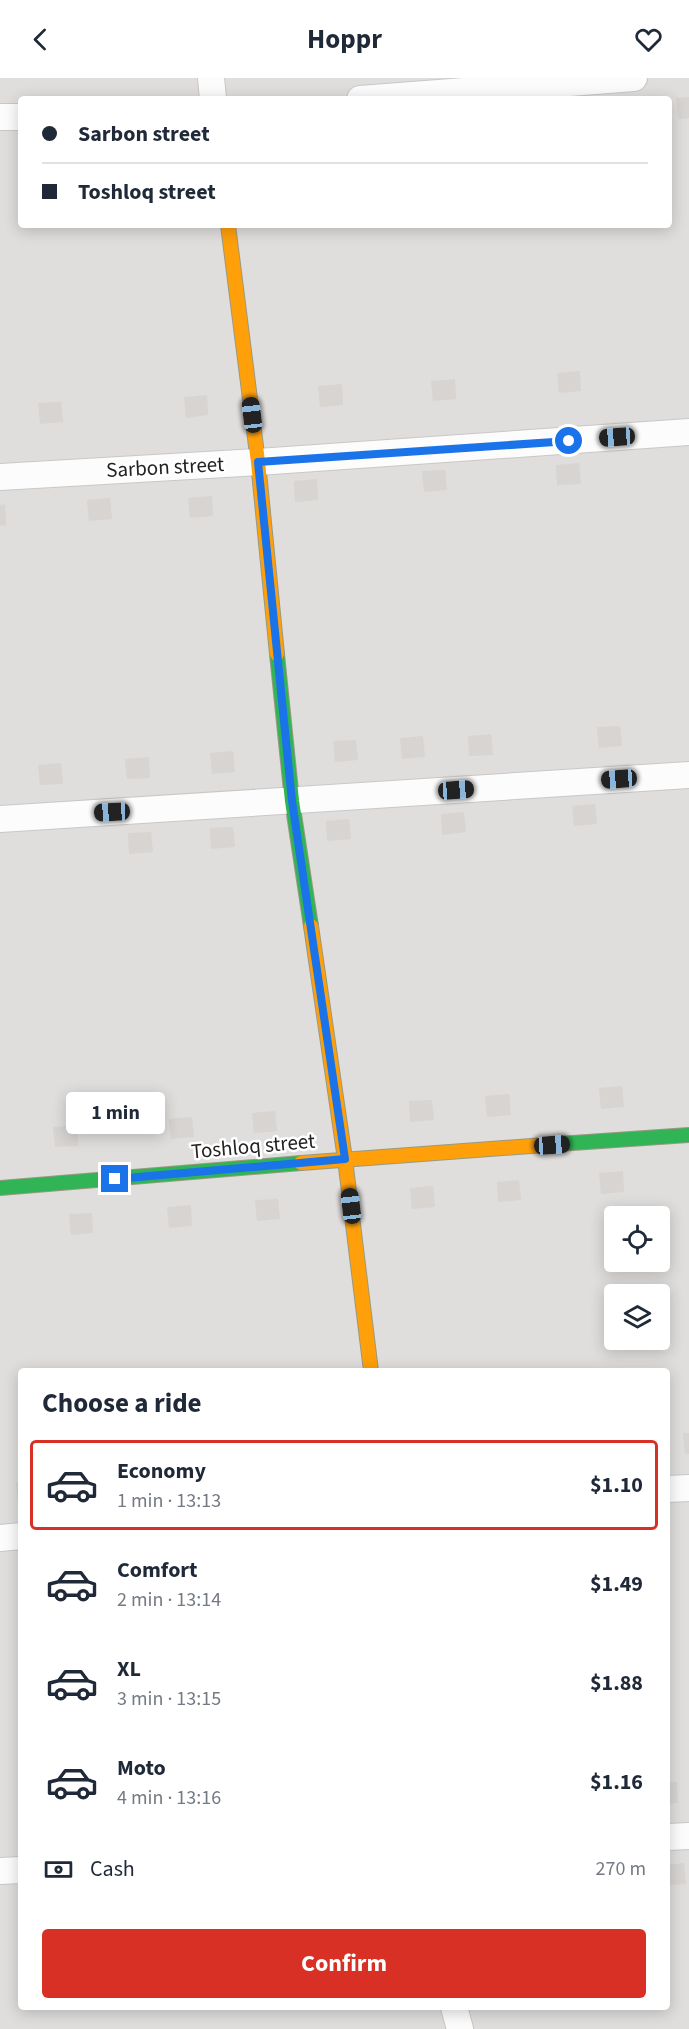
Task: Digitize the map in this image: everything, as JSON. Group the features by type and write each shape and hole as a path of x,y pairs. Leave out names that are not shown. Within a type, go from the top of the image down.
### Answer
{"street":[{"path":"211,78 213,96"},
{"path":"399,96 634,78"},
{"path":"0,117 18,117"},
{"path":"228,228 258,462 292,801 345,1159 371,1368"},
{"name":"Sarbon street","path":"0,477 258,462 689,432"},
{"path":"0,819 689,775"},
{"name":"Toshloq street","path":"0,1188 345,1159 689,1135"},
{"path":"670,1489 689,1488"},
{"path":"0,1538 18,1536"},
{"path":"670,1837 689,1836"},
{"path":"0,1871 18,1870"},
{"path":"455,2010 460,2029"}],"shaded area":[{"path":"0,78 689,78 689,2029 0,2029"}],"building":[{"path":"689,97 689,118 678,119 676,98"},
{"path":"580,371 581,391 559,393 557,373"},
{"path":"455,379 456,399 433,401 431,381"},
{"path":"342,384 343,405 320,407 318,386"},
{"path":"207,395 208,415 186,418 184,397"},
{"path":"61,402 63,422 40,424 38,403"},
{"path":"579,463 581,484 557,485 556,465"},
{"path":"445,470 447,490 424,492 422,471"},
{"path":"317,479 318,500 295,502 294,481"},
{"path":"212,496 213,516 190,518 188,498"},
{"path":"110,498 112,519 89,521 87,500"},
{"path":"5,504 6,525 0,526 0,505"},
{"path":"620,726 622,746 599,748 597,727"},
{"path":"491,734 493,755 469,756 468,736"},
{"path":"423,736 425,757 402,759 400,738"},
{"path":"356,740 358,760 335,762 333,741"},
{"path":"233,751 235,772 212,774 210,753"},
{"path":"149,757 150,778 127,779 125,759"},
{"path":"61,763 63,784 40,785 38,765"},
{"path":"595,804 597,824 574,826 572,806"},
{"path":"464,812 466,832 442,835 441,814"},
{"path":"349,819 351,839 327,841 326,821"},
{"path":"233,827 235,847 211,849 210,828"},
{"path":"151,832 153,852 129,854 128,833"},
{"path":"622,1086 624,1107 601,1109 599,1088"},
{"path":"509,1094 511,1115 487,1117 485,1096"},
{"path":"432,1100 434,1120 410,1122 409,1101"},
{"path":"275,1111 277,1131 254,1133 252,1113"},
{"path":"192,1117 194,1137 171,1139 169,1119"},
{"path":"77,1125 78,1146 55,1147 53,1127"},
{"path":"623,1171 624,1192 601,1194 599,1173"},
{"path":"519,1180 521,1200 498,1202 497,1182"},
{"path":"433,1186 435,1207 412,1209 410,1188"},
{"path":"278,1199 280,1219 257,1221 255,1200"},
{"path":"191,1205 192,1226 169,1228 167,1207"},
{"path":"92,1213 93,1233 71,1235 69,1214"},
{"path":"683,1433 689,1433 689,1454 685,1454"},
{"path":"677,1782 678,1803 670,1804 670,1783"},
{"path":"684,1863 686,1884 670,1885 670,1865"}],"traffic: fast":[{"path":"277,654 292,801 311,926"},
{"path":"558,1144 689,1135"},
{"path":"0,1188 301,1163"}],"traffic: slow":[{"path":"228,228 258,462 277,654"},
{"path":"311,926 345,1159 371,1368"},
{"path":"301,1163 558,1144"}],"route":[{"path":"115,1179 345,1159 292,801 258,462 569,441"}]}
